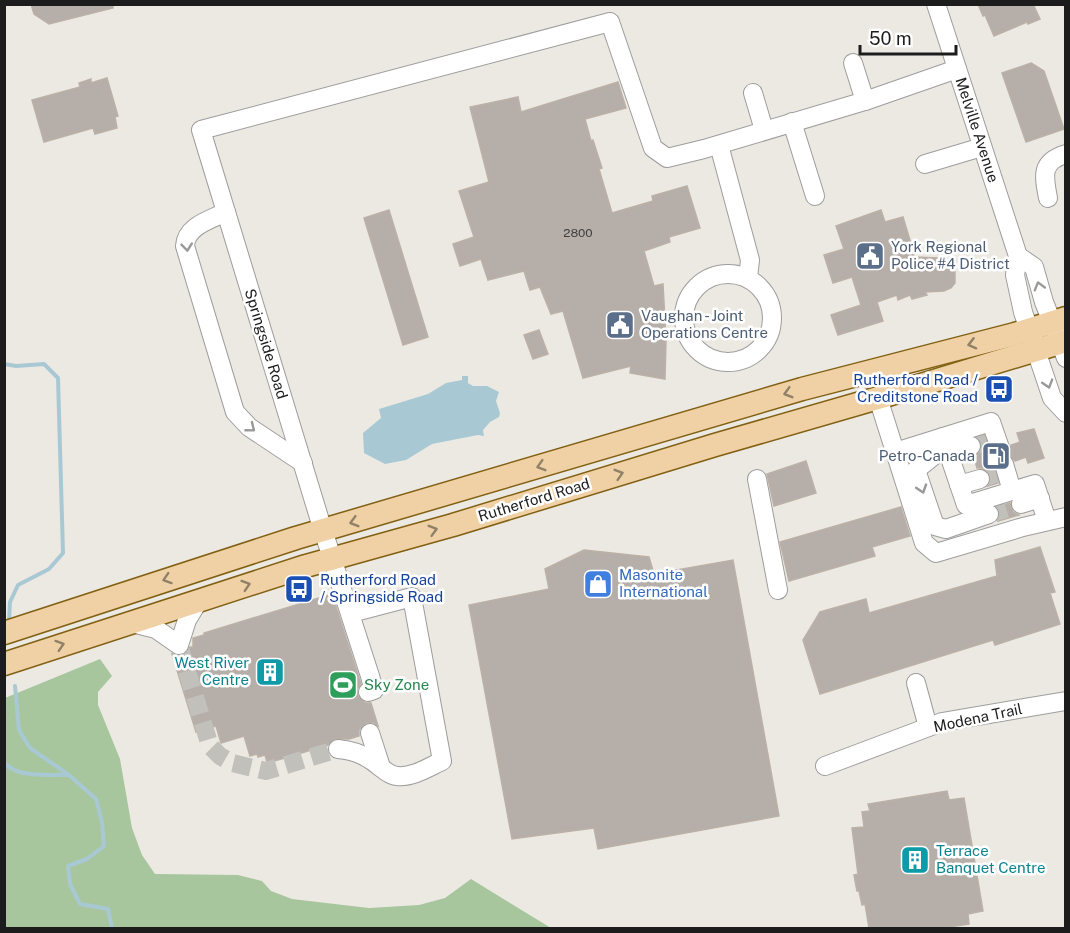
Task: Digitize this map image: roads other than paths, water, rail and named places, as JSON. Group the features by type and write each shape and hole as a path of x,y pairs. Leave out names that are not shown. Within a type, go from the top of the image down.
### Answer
{"main road":[{"name":"Rutherford Road","path":"4,633 323,530 802,389 1029,329 1062,337"},
{"name":"Rutherford Road","path":"4,664 332,558 453,525 714,445 1037,351 1062,337"}],"street":[{"name":"Melville Avenue","path":"936,4 1018,256 1015,275 1029,329 1052,398 1065,413"},
{"name":"Springside Road","path":"368,692 374,690 201,130 610,22 653,148 667,158 719,145"},
{"path":"853,63 865,101"},
{"path":"748,278 750,260 719,145 865,101 957,69"},
{"path":"753,93 764,130"},
{"path":"792,122 815,196"},
{"path":"925,164 982,147"},
{"path":"1048,198 1044,174 1047,165 1055,157 1065,154"},
{"path":"226,212 190,230 185,246 235,412 249,428 303,463"},
{"name":"Melville Avenue","path":"1018,256 1034,267 1044,302 1062,337"},
{"path":"727,274 748,278 760,287 768,299 772,314 771,328 765,342 755,353 742,360 727,362 712,358 700,351 691,341 686,328 685,314 688,300 696,288 707,279 727,274"},
{"path":"878,398 924,543 936,553 1056,519 1040,498 1035,484 1017,497 966,505"},
{"path":"989,514 946,529 935,526 916,470 945,445 991,422 999,456 1017,497"},
{"path":"895,452 945,445 971,447"},
{"path":"945,445 966,505 956,525"},
{"path":"959,485 980,478"},
{"path":"757,479 778,590"},
{"path":"338,749 362,755 389,774 397,776 406,776 442,761 412,597 351,613"},
{"path":"132,623 156,629 179,645 187,620 199,600"},
{"path":"916,683 928,728"},
{"name":"Modena Trail","path":"825,766 942,722 1065,700"},
{"path":"370,733 381,767"}],"water":[{"path":"462,376 468,376 468,383 473,386 487,386 499,392 496,401 499,417 483,430 484,436 478,435 432,444 406,460 385,464 364,453 363,433 381,418 379,409 428,394 446,383 462,380"}],"waterway":[{"path":"4,364 16,366 44,364 58,378 63,553 49,569 18,585 10,602 9,621"},
{"path":"15,686 19,730 30,748 69,775 96,799 102,822 104,846 87,859 68,866 70,884 80,904 108,909 112,928"},
{"path":"4,762 17,771 25,773 69,775"}],"tunnel":[{"path":"971,446 989,441"},
{"path":"980,479 1000,472"},
{"path":"989,514 1021,504"},
{"path":"179,645 210,746 220,756 232,763 266,771 338,749"}],"place":[{"name":"York Regional Police #4 District","path":"870,256"},
{"name":"Vaughan - Joint Operations Centre","path":"620,325"},
{"name":"Rutherford Road / Creditstone Road","path":"999,389"},
{"name":"Petro-Canada","path":"996,456"},
{"name":"Masonite International","path":"598,584"},
{"name":"Rutherford Road / Springside Road","path":"299,589"},
{"name":"West River Centre","path":"270,672"},
{"name":"Sky Zone","path":"343,685"},
{"name":"Terrace Banquet Centre","path":"915,860"}]}
